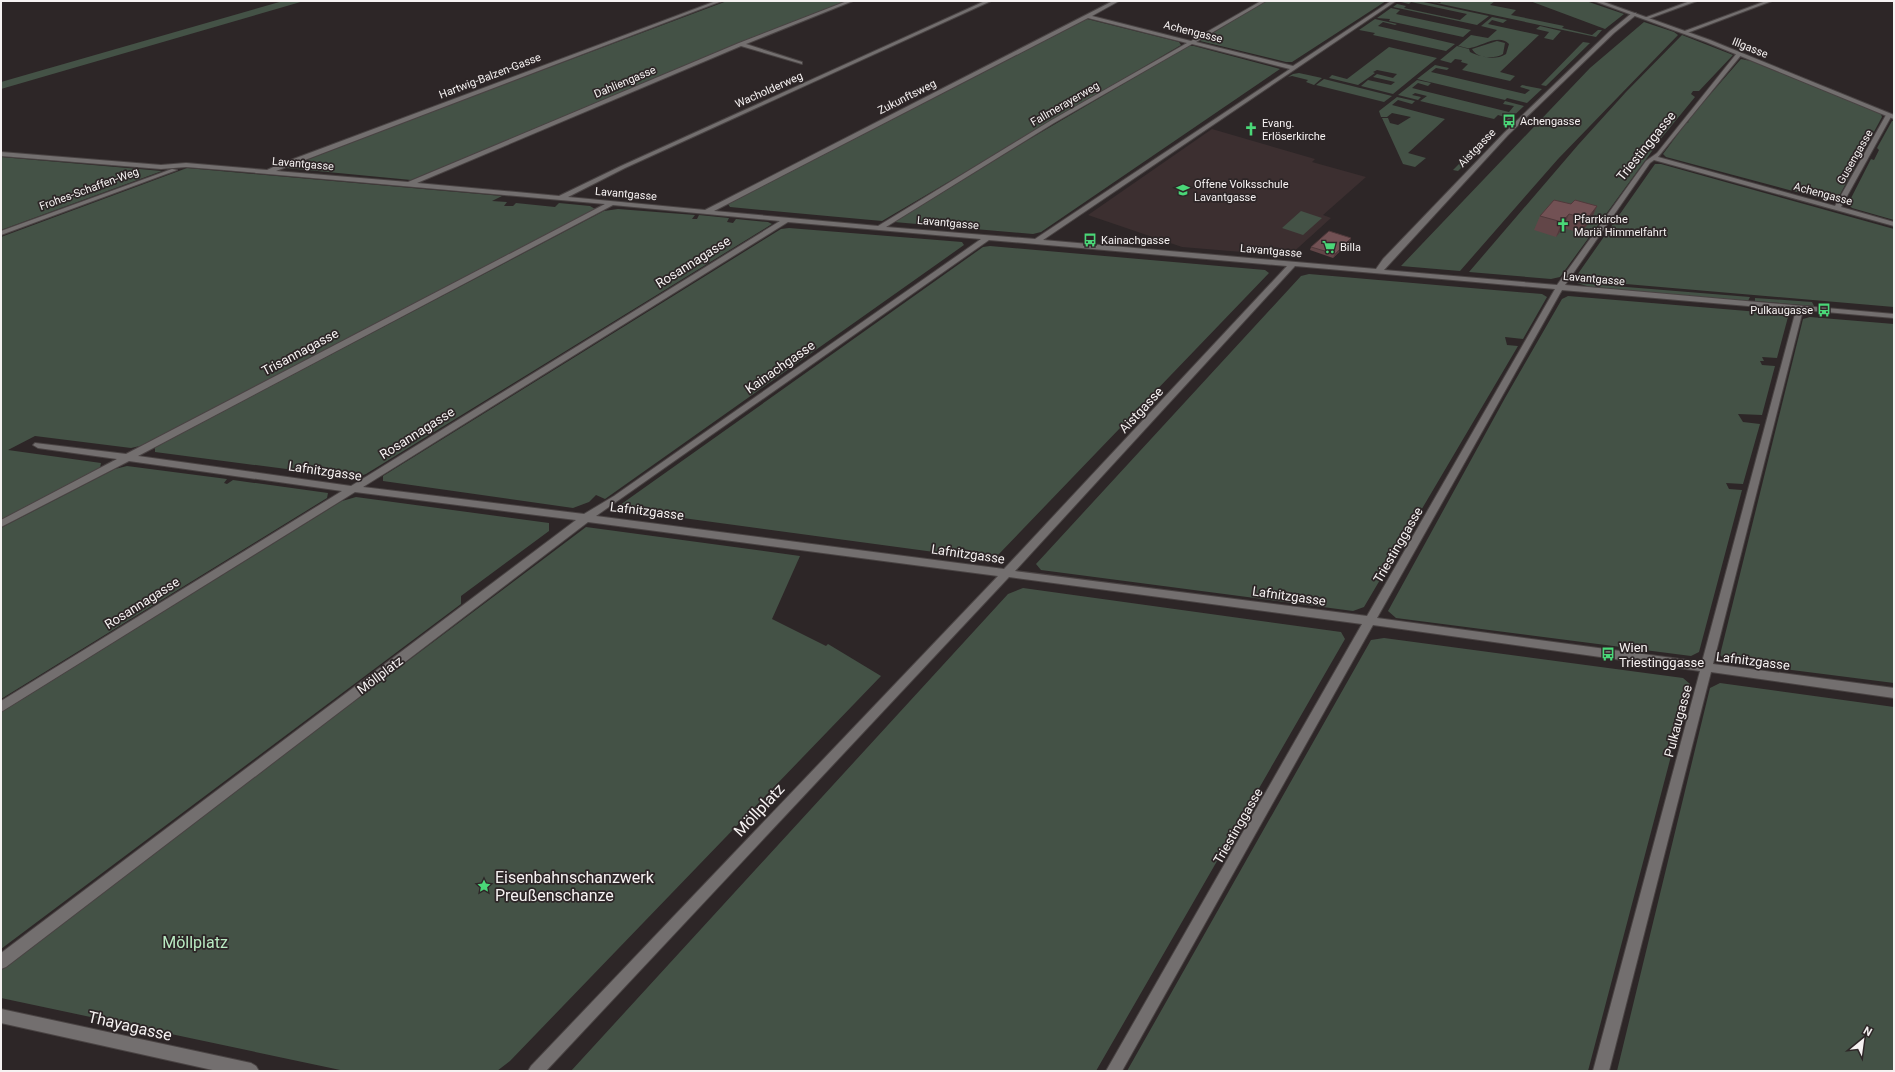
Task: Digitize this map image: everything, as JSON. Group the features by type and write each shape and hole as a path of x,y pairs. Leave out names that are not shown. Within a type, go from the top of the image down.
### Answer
{"street":[{"name":"Hartwig-Balzen-Gasse","path":"268,172 295,160 720,1"},
{"name":"Dahliengasse","path":"409,184 469,157 741,44 851,1"},
{"name":"Wacholderweg","path":"559,198 623,167 989,1"},
{"name":"Zukunftsweg","path":"706,212 1118,1"},
{"name":"Fallmerayerweg","path":"879,228 1052,122 1264,1"},
{"path":"1037,241 1394,1"},
{"name":"Illgasse","path":"1596,1 1685,32 1891,116"},
{"path":"1646,18 1695,1"},
{"path":"1685,32 1770,1"},
{"name":"Aistgasse","path":"1378,272 1386,261 1506,134 1612,32 1634,14"},
{"name":"Achengasse","path":"1088,16 1293,68"},
{"path":"741,44 800,63"},
{"name":"Triestinggasse","path":"1114,1071 1560,287 1648,162 1659,154 1739,54"},
{"name":"Gusengasse","path":"1837,208 1891,116"},
{"name":"Lavantgasse","path":"1,154 161,167 186,165 409,184 787,220 1894,316"},
{"name":"Achengasse","path":"1653,158 1894,224"},
{"name":"Frohes-Schaffen-Weg","path":"1,233 186,165"},
{"name":"Trisannagasse","path":"1,524 611,204"},
{"name":"Rosannagasse","path":"1,707 787,220"},
{"name":"Kainachgasse","path":"586,518 617,498 988,237"},
{"name":"Aistgasse","path":"1007,573 1293,264"},
{"name":"Pulkaugasse","path":"1601,1071 1800,308"},
{"name":"Lafnitzgasse","path":"38,446 352,489 586,518 1371,621 1894,693"},
{"name":"Möllplatz","path":"1,962 586,518"},
{"name":"Möllplatz","path":"536,1071 1007,573"},
{"name":"Thayagasse","path":"1,1016 252,1071"}],"shaded area":[{"path":"1212,129 1315,159 1312,162 1366,177 1323,215 1331,218 1289,256 1182,247 1088,215"}],"green space":[{"path":"283,1 304,1 1,89 1,82"},
{"path":"727,1 846,1 411,180 286,168 473,96"},
{"path":"1265,1 1386,1 1292,62 1286,62 1200,41"},
{"path":"1419,1 1489,16 1477,25 1393,7 1397,4 1406,6 1404,8 1460,20 1467,14 1411,2 1409,4 1401,2"},
{"path":"1427,1 1440,3 1442,1 1495,1 1490,5 1516,10 1511,15 1564,26 1562,28 1592,35 1598,30 1602,30 1596,37"},
{"path":"1530,1 1586,1 1624,14 1605,29"},
{"path":"1391,8 1400,10 1396,14 1471,30 1463,37 1389,21 1390,19 1377,18"},
{"path":"1492,17 1507,20 1503,23 1492,20 1488,24 1539,35 1500,72 1515,76 1510,81 1462,70 1468,64 1461,62 1462,60 1455,59 1451,63 1440,60 1457,46 1469,49 1470,52 1488,58 1506,54 1509,44 1500,40 1490,41 1469,48 1458,46 1471,35 1488,38 1497,30 1481,26"},
{"path":"1087,19 1179,42 1181,45 882,221 730,207 728,204"},
{"path":"1375,19 1397,24 1395,25 1383,22 1378,26 1455,44 1446,51 1373,35 1375,33 1359,30"},
{"path":"1644,22 1674,32 1678,35 1558,159 1460,271 1401,266 1590,68"},
{"path":"1540,26 1561,31 1553,40 1544,38 1549,32 1536,29"},
{"path":"1682,35 1733,55 1699,91 1693,91 1691,94 1695,97 1663,136 1560,277 1551,279 1469,272 1578,145 1626,92"},
{"path":"1497,41 1505,43 1503,54 1500,56 1486,57 1478,55 1472,49"},
{"path":"1583,42 1590,43 1546,86 1541,85"},
{"path":"1188,46 1194,46 1280,69 1041,232 1033,234 894,222 1028,140"},
{"path":"1389,47 1437,58 1393,94 1361,86 1368,80 1391,85 1395,82 1373,77 1377,74 1393,78 1397,74 1377,70 1358,85 1329,78 1332,75 1347,79"},
{"path":"1741,59 1751,61 1881,114 1882,117 1837,200 1830,201 1666,157 1663,154 1686,123 1689,122 1687,121"},
{"path":"1435,65 1449,68 1447,70 1436,68 1431,72 1525,94 1530,90 1520,87 1522,85 1542,89 1527,103 1507,98 1505,100 1417,79"},
{"path":"1299,73 1322,78 1314,85 1306,82 1308,80 1292,76 1288,77"},
{"path":"1324,79 1392,96 1384,102 1316,85"},
{"path":"1417,80 1431,83 1428,86 1418,83 1412,88 1509,112 1514,106 1503,104 1505,101 1524,106 1507,122 1505,122 1508,118 1498,115 1494,119 1420,101 1427,96 1415,93 1412,95 1421,97 1418,100 1398,95"},
{"path":"1397,97 1415,101 1412,104 1398,100 1392,105 1445,119 1408,153 1426,158 1415,167 1403,164 1382,118 1388,118 1390,123 1398,125 1411,117 1392,113 1387,117 1381,117 1379,111"},
{"path":"1892,121 1894,121 1894,220 1852,208 1848,204 1871,159 1874,160 1879,150 1877,148"},
{"path":"1491,132 1496,133 1458,171 1453,170"},
{"path":"1,157 162,171 1,230"},
{"path":"1655,164 1661,164 1894,229 1894,307 1579,280 1575,278"},
{"path":"187,168 502,196 492,201 507,202 504,206 513,206 516,203 555,207 559,203 590,206 595,209 144,445 131,448 35,436 8,450 101,463 100,468 1,520 1,237"},
{"path":"618,209 695,215 692,219 697,219 699,215 729,218 727,222 733,223 736,219 768,222 772,224 366,474 355,478 155,452 155,447 604,211"},
{"path":"1301,211 1322,218 1303,235 1282,228"},
{"path":"789,228 962,242 964,245 605,499 596,495 589,502 573,508 383,481 383,476 781,229"},
{"path":"990,246 1265,270 1269,273 998,555 986,559 624,510 620,505 983,247"},
{"path":"1309,274 1542,294 1547,297 1523,339 1505,337 1507,345 1518,346 1364,607 1353,611 1041,570 1036,564 1301,276"},
{"path":"1577,283 1750,297 1748,301 1590,287"},
{"path":"1568,296 1782,314 1788,317 1777,358 1762,357 1764,361 1760,361 1762,365 1775,366 1762,415 1738,414 1743,422 1760,424 1743,484 1726,483 1729,489 1742,490 1699,652 1691,656 1396,618 1388,611 1505,398 1562,299"},
{"path":"1755,298 1812,302 1814,306 1755,301"},
{"path":"1810,317 1894,324 1894,683 1728,662 1720,655 1803,319"},
{"path":"127,466 227,479 224,483 227,484 233,480 328,493 327,498 1,699 1,528 115,469"},
{"path":"356,497 549,523 549,531 461,596 461,604 1,949 1,712 342,501"},
{"path":"586,527 800,556 772,619 826,646 828,644 881,676 510,1061 497,1071 345,1071 1,998 1,970"},
{"path":"1023,588 1341,632 1345,639 1096,1071 571,1071 1008,594"},
{"path":"1384,638 1683,678 1690,684 1588,1071 1127,1071 1371,640"},
{"path":"1720,683 1894,707 1894,1071 1617,1071 1710,688"}],"building":[{"path":"1554,200 1571,204 1575,200 1597,206 1587,219 1569,214 1562,222 1540,216"},
{"name":"Billa","path":"1329,231 1351,238 1335,254 1311,247"}],"place":[{"name":"Achengasse","path":"1509,121"},
{"name":"Evang. Erlöserkirche","path":"1251,129"},
{"name":"Offene Volksschule Lavantgasse","path":"1183,190"},
{"name":"Pfarrkirche Mariä Himmelfahrt","path":"1563,225"},
{"name":"Kainachgasse","path":"1090,240"},
{"name":"Billa","path":"1329,247"},
{"name":"Pulkaugasse","path":"1824,310"},
{"name":"Wien Triestinggasse","path":"1608,654"},
{"name":"Eisenbahnschanzwerk Preußenschanze","path":"484,886"}]}
